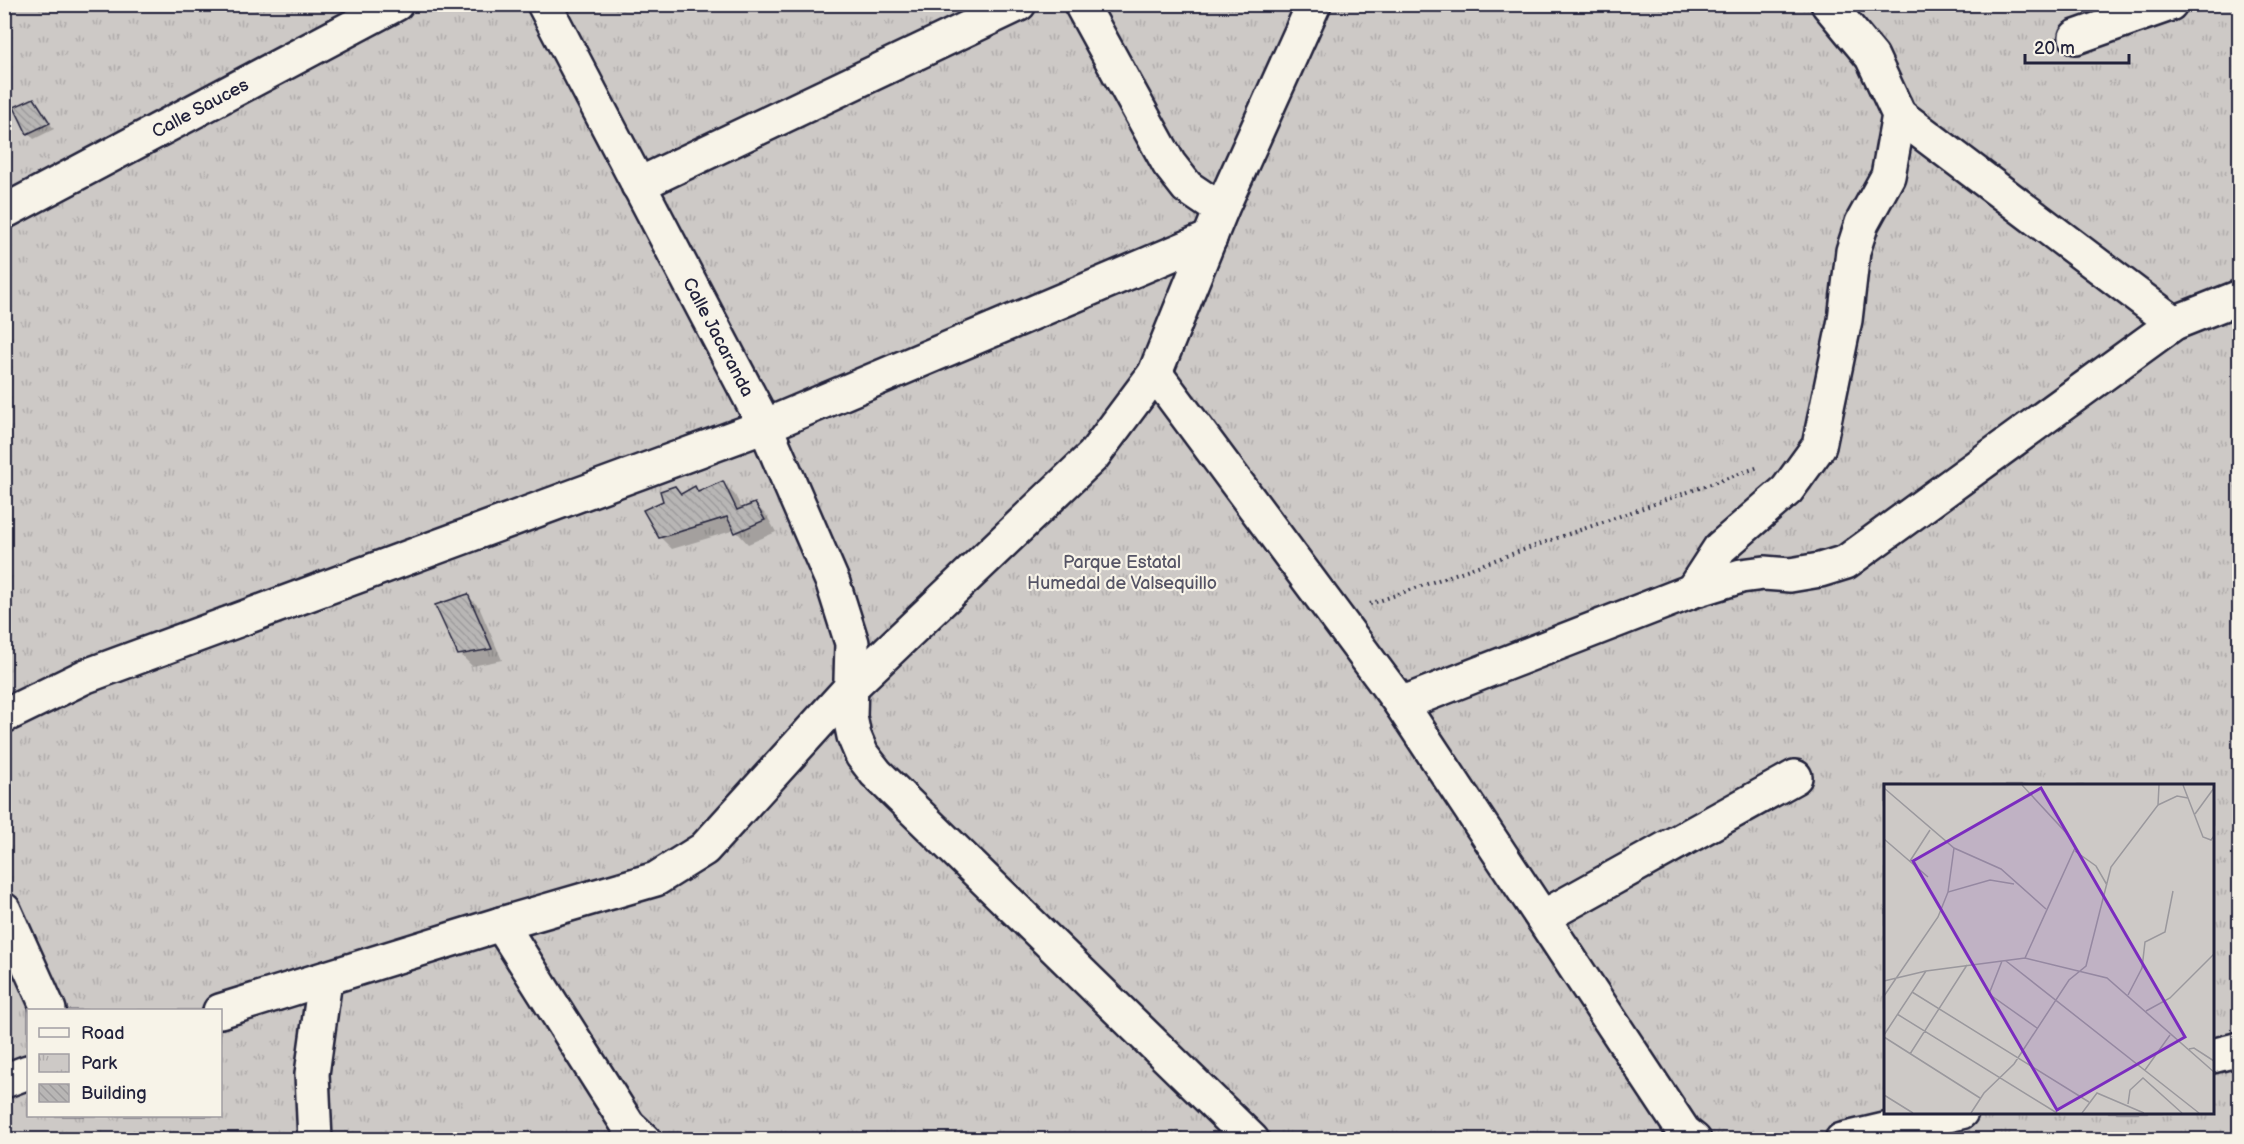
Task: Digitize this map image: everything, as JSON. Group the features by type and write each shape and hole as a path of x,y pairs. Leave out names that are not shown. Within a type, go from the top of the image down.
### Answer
{"street":[{"name":"Calle Sauces","path":"4,212 396,4"},
{"name":"Calle Jacaranda","path":"544,4 765,426 833,583 852,643 850,717 854,736 862,754 876,772 1252,1140"},
{"path":"638,185 1019,4"},
{"path":"1082,4 1169,164 1216,224"},
{"path":"222,1010 501,924 656,879 704,849 852,686 1093,456 1155,373 1216,224 1314,4"},
{"path":"1828,4 1872,57 1899,115 2175,323"},
{"path":"2076,37 2170,4"},
{"path":"1692,591 1720,548 1787,490 1819,446 1845,320 1853,250 1862,223 1888,176 1899,115"},
{"path":"4,716 86,676 765,426 1216,224"},
{"path":"1401,704 1692,591 1741,576 1764,573 1790,575 1820,570 1846,562 2175,323 2240,297"},
{"path":"1155,373 1401,704 1543,917 1682,1137"},
{"path":"1543,917 1796,777"},
{"path":"4,910 48,1009"},
{"path":"501,924 628,1125 644,1140"},
{"path":"315,1140 312,1074 325,980"},
{"path":"2214,1056 2240,1049"},
{"path":"4,1082 27,1072"},
{"path":"1842,1140 1957,1114"}],"path":[{"path":"1336,616 1764,465"}],"green space":[{"name":"Parque Estatal Humedal de Valsequillo","path":"5,5 2239,5 2239,1139 5,1140"}],"building":[{"path":"34,98 50,123 27,134 14,107"},
{"path":"723,481 737,510 755,503 765,520 735,533 727,517 659,538 643,510 663,501 660,491 675,486 681,494 695,486 698,492"},
{"path":"468,594 492,649 458,655 435,605"}]}
